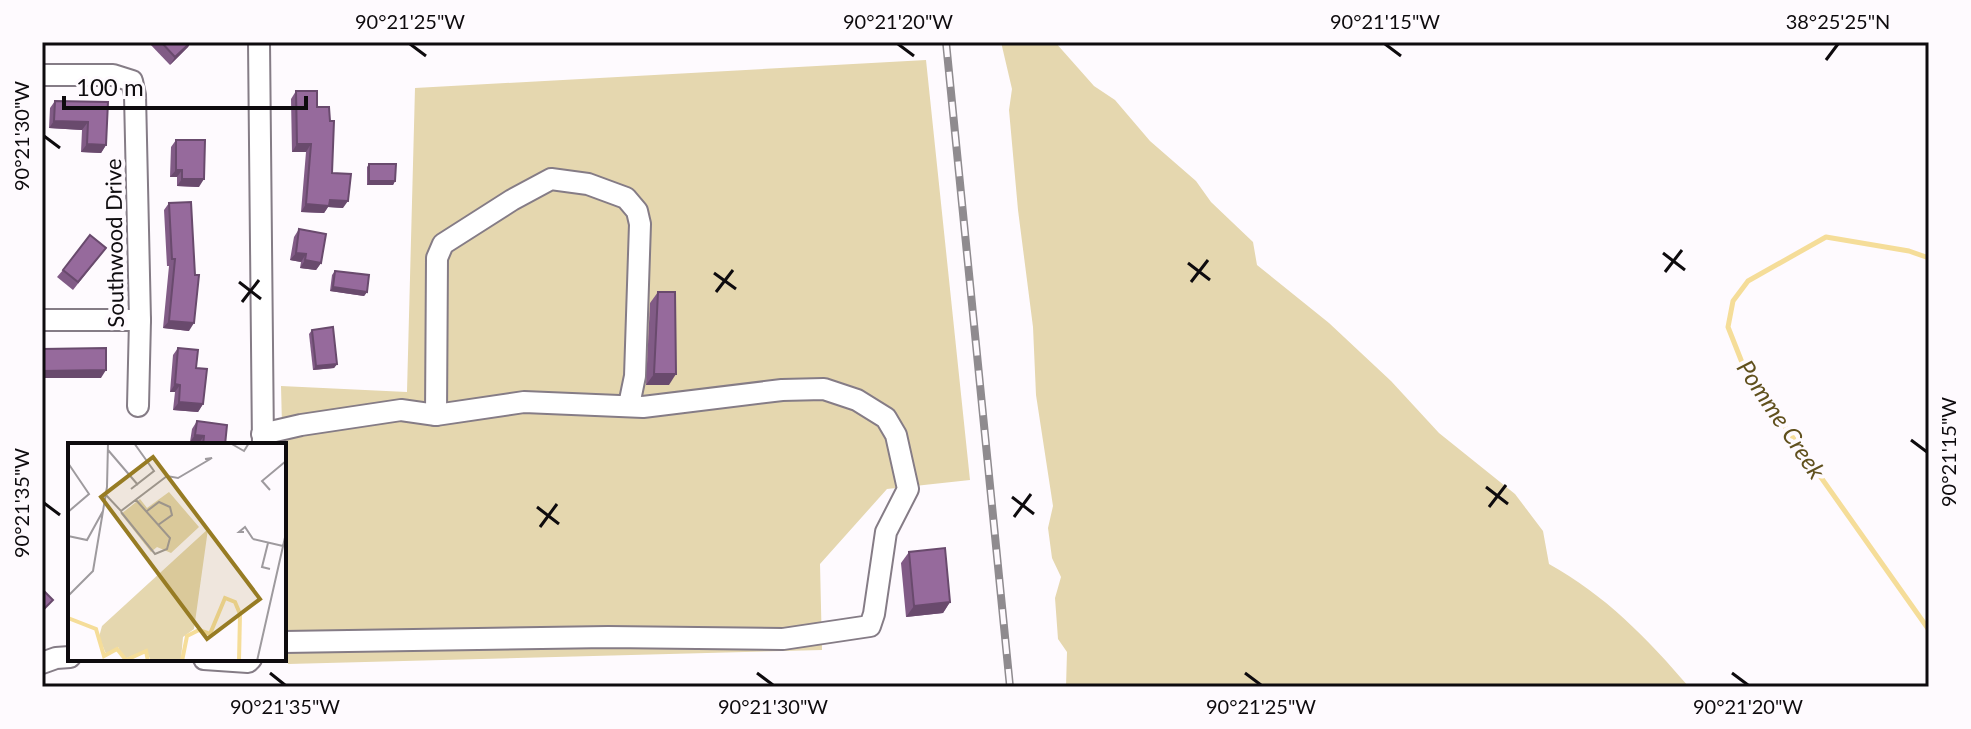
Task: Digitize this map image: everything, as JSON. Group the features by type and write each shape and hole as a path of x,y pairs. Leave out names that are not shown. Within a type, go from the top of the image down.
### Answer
{"street":[{"path":"259,42 262,440 301,425 401,410 436,415 524,402 643,407 782,390 824,389 857,400 886,418 896,435 908,489 886,532 870,626 783,639 608,637 286,642"},
{"name":"Southwood Drive","path":"42,75 113,75 132,81 135,95 140,320 138,406"},
{"path":"436,415 437,258 443,244 551,179 588,184 626,198 637,211 640,224 636,362 629,405"},
{"path":"42,320 140,320"},
{"path":"42,663 68,657"}],"shaded area":[{"path":"1001,42 1055,42 1094,86 1115,100 1150,141 1196,181 1211,202 1253,242 1257,265 1329,323 1391,381 1439,433 1515,494 1543,531 1549,564 1607,604 1657,651 1689,687 1066,687 1067,652 1058,639 1055,598 1061,577 1052,558 1048,528 1053,506 1036,395 1033,327 1009,110 1012,89"},
{"path":"926,60 970,480 887,489 820,564 822,650 288,664 286,443 282,443 281,386 407,392 415,88"}],"building":[{"path":"161,42 191,42 175,57"},
{"path":"296,91 317,91 317,107 329,107 330,121 334,121 332,173 351,174 348,201 330,200 329,206 306,204 311,144 297,144"},
{"path":"55,101 108,102 106,145 87,144 88,122 54,121"},
{"path":"176,140 205,140 204,179 182,179 182,170 176,170"},
{"path":"369,164 396,164 395,181 369,181"},
{"path":"191,202 195,275 199,275 194,323 169,321 175,259 172,259 169,203"},
{"path":"299,229 326,234 321,263 305,260 306,254 296,253"},
{"path":"90,235 106,248 78,282 63,270"},
{"path":"335,271 369,275 367,292 333,287"},
{"path":"658,292 675,292 676,374 654,374"},
{"path":"333,327 337,364 316,366 312,330"},
{"path":"106,348 106,370 42,371 42,349"},
{"path":"178,348 198,350 196,368 207,369 203,404 179,402 180,385 175,384"},
{"path":"197,421 227,425 225,443 203,443 204,436 195,435"},
{"path":"945,548 950,602 914,606 909,552"},
{"path":"42,589 53,600 42,611"}],"waterway":[{"name":"Pomme Creek","path":"1929,258 1909,251 1826,237 1748,281 1733,301 1728,327 1745,370 1929,630"}],"railway":[{"path":"946,42 1010,687"}]}
